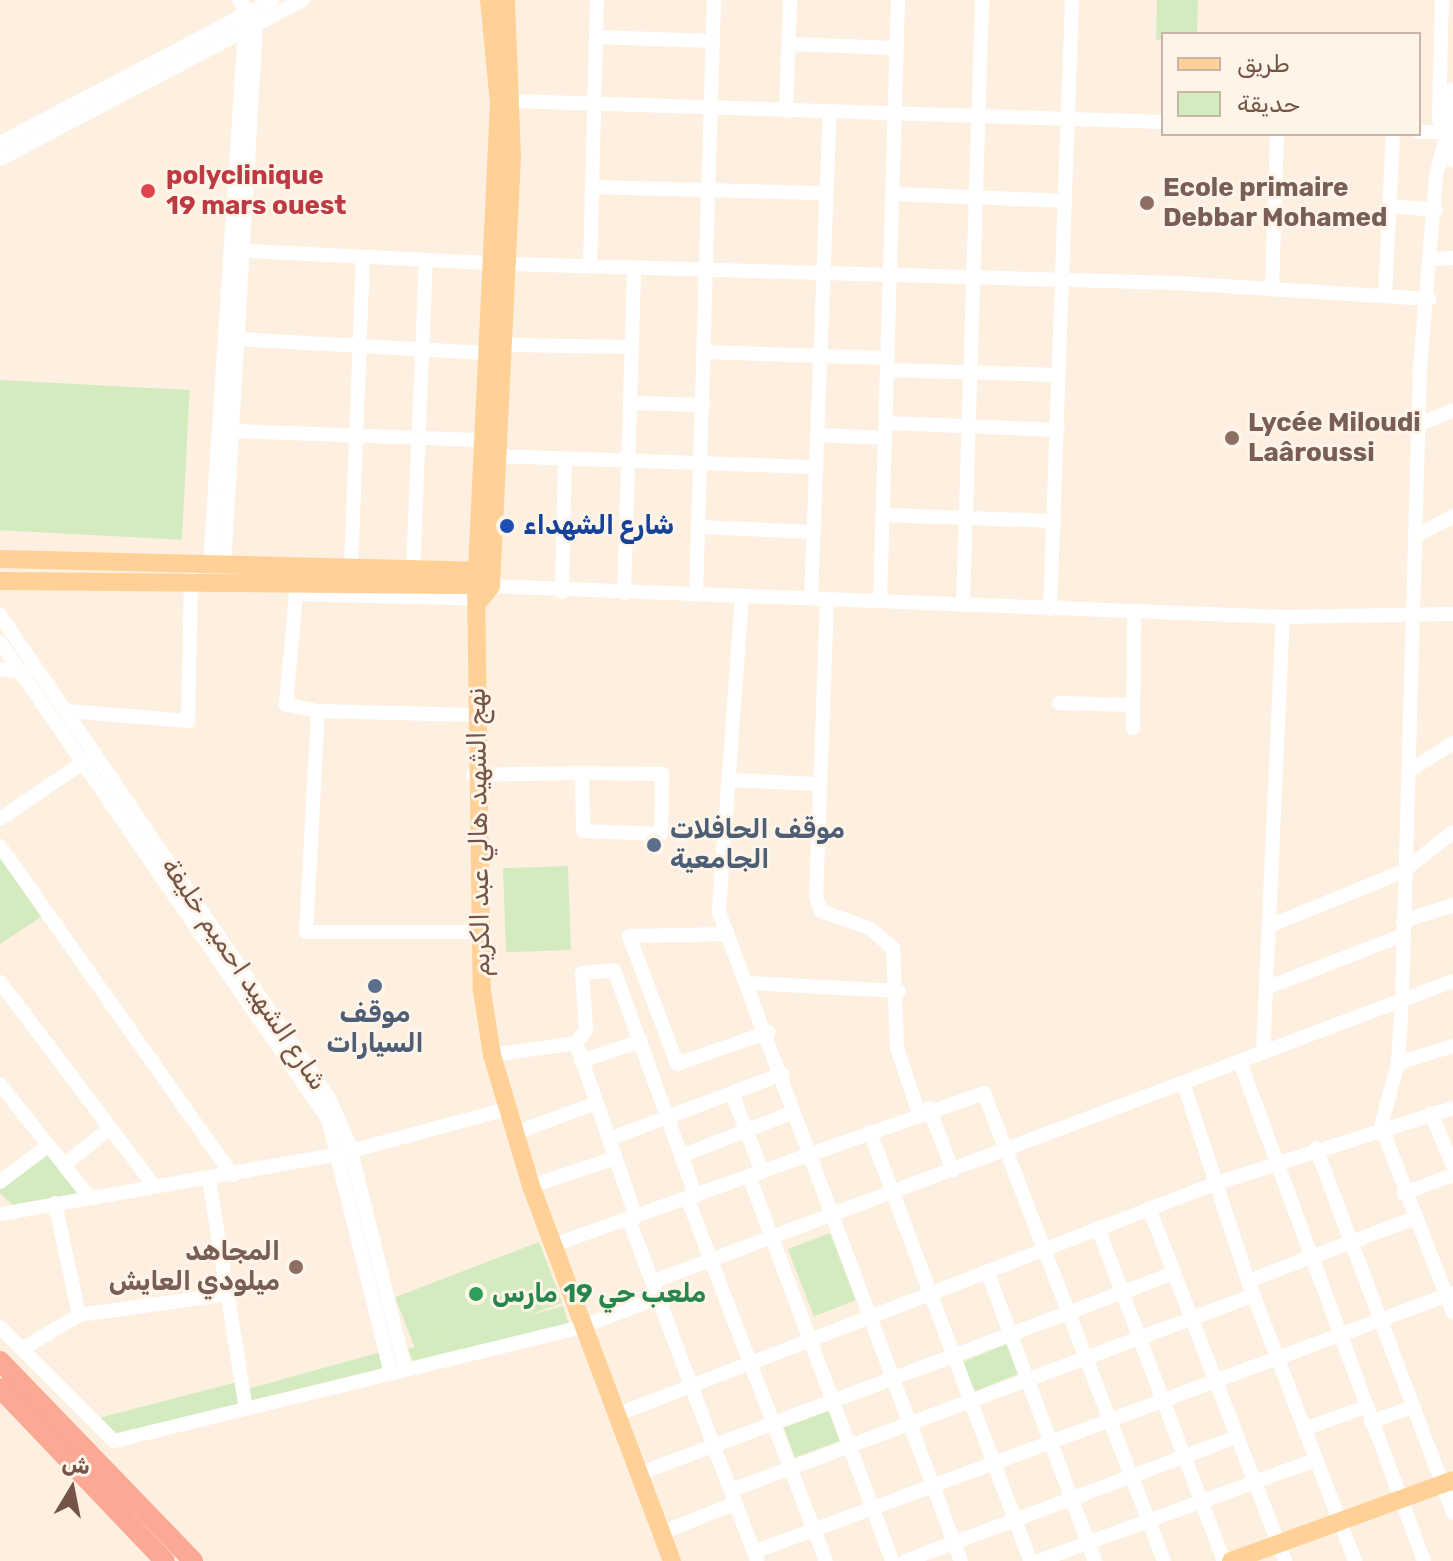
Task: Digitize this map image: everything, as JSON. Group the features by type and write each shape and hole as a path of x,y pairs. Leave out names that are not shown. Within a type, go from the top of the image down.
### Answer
{"highway":[{"path":"0,1361 193,1561"},
{"path":"0,1388 165,1561"}],"main road":[{"path":"487,583 496,456 494,349 499,104 489,0"},
{"path":"497,264 514,101 506,0"},
{"path":"487,583 482,440 494,349"},
{"path":"0,559 413,569 487,583"},
{"path":"0,581 191,579 487,583"},
{"name":"نهج الشهيد هالي عبد الكريم","path":"487,583 473,715 473,775 476,932 492,1055 531,1186 581,1327 672,1561"},
{"path":"1231,1561 1282,1553 1339,1521 1447,1482"}],"street":[{"path":"0,143 272,0"},
{"path":"0,159 248,13 303,0"},
{"path":"590,266 597,0"},
{"path":"696,595 714,0"},
{"path":"786,111 790,0"},
{"path":"880,601 898,0"},
{"path":"963,605 982,0"},
{"path":"1050,609 1072,0"},
{"path":"1442,0 1447,129 1453,161"},
{"path":"217,566 248,13"},
{"path":"596,37 713,41"},
{"path":"789,44 897,48"},
{"path":"1453,89 1436,210 1418,425 1417,536 1409,771 1402,872 1402,1000 1398,1063 1381,1126 1404,1193 1450,1294 1453,1313"},
{"path":"514,101 1161,122"},
{"path":"811,598 830,113"},
{"path":"1421,132 1447,129"},
{"path":"1272,290 1277,136"},
{"path":"1385,296 1393,136"},
{"path":"592,187 827,193"},
{"path":"894,194 1065,201"},
{"path":"1390,206 1436,210"},
{"path":"236,250 497,264 891,278 1061,280 1429,299"},
{"path":"217,566 233,431 237,339 236,250"},
{"path":"351,568 363,257"},
{"path":"1433,259 1453,258"},
{"path":"413,569 426,260"},
{"path":"624,593 634,268"},
{"path":"237,339 421,350 632,347"},
{"path":"705,352 820,355 970,371 1059,375"},
{"path":"630,403 703,405"},
{"path":"1418,425 1453,410"},
{"path":"818,435 969,427 1058,430"},
{"path":"233,431 482,440"},
{"path":"496,456 817,467"},
{"path":"562,592 565,460"},
{"path":"884,515 1054,521"},
{"path":"1417,536 1453,516"},
{"path":"699,527 814,532"},
{"path":"68,711 188,721 191,579"},
{"path":"473,715 318,711 286,705 296,594 487,583 562,592 811,598 1283,617 1449,615 1453,631"},
{"path":"742,596 719,912 769,1032 809,1154 961,1561"},
{"path":"827,599 818,784 818,906 869,928 893,948 899,991 897,1048 953,1171"},
{"path":"1133,728 1134,612"},
{"name":"شارع الشهيد احميم خليفة","path":"0,615 290,1037 345,1152 398,1371"},
{"path":"1263,1053 1283,617"},
{"name":"شارع الشهيد احميم خليفة","path":"0,642 25,672 328,1119 345,1152"},
{"path":"0,669 25,672"},
{"path":"1059,703 1133,705"},
{"path":"318,711 306,932 476,932"},
{"path":"1409,771 1453,743"},
{"path":"0,819 84,762"},
{"path":"473,775 582,773 662,774 661,834 583,831 582,773"},
{"path":"731,780 818,784"},
{"path":"1269,926 1402,872 1453,832"},
{"path":"0,846 232,1175"},
{"path":"1266,988 1453,905"},
{"path":"728,934 629,936 677,1064 769,1032"},
{"path":"492,1055 576,1043 586,1030 578,984 582,973 601,967 620,975 681,1156 712,1261 826,1561"},
{"path":"652,1282 894,1194 1453,981"},
{"path":"0,982 155,1187"},
{"path":"748,983 899,991"},
{"path":"581,1061 641,1041"},
{"path":"576,1043 652,1282 756,1559 814,1529 871,1507 1276,1354 1450,1294"},
{"path":"1398,1063 1453,1046"},
{"path":"1240,1062 1309,1258 1424,1561"},
{"path":"609,1139 782,1074"},
{"path":"1183,1082 1251,1288 1355,1561"},
{"path":"732,1093 746,1131 773,1238 813,1336 832,1404 892,1561"},
{"path":"553,1245 692,1198 924,1110 984,1093 1010,1148 1164,1561"},
{"path":"3,1095 90,1198"},
{"path":"515,1133 596,1103"},
{"path":"616,1415 813,1336 1217,1183 1381,1126 1453,1108"},
{"path":"0,1214 232,1175 345,1152 507,1109"},
{"path":"681,1156 794,1112"},
{"path":"1431,1113 1453,1166"},
{"path":"64,1165 110,1128"},
{"path":"870,1132 1030,1561"},
{"path":"0,1182 48,1146"},
{"path":"1316,1148 1349,1244 1380,1317 1412,1407 1447,1482 1453,1513"},
{"path":"531,1186 615,1158"},
{"path":"1404,1193 1453,1175"},
{"path":"209,1179 224,1295 246,1409"},
{"path":"55,1203 79,1315"},
{"path":"1149,1208 1282,1553"},
{"path":"661,1533 791,1469 1191,1319 1309,1258 1415,1218"},
{"path":"1098,1228 1224,1561"},
{"path":"987,1271 1095,1561"},
{"path":"638,1474 832,1404 1174,1273"},
{"path":"22,1349 79,1315 224,1295"},
{"path":"0,1327 108,1440 581,1327 658,1298"},
{"path":"1304,1429 1365,1407"},
{"path":"1371,1422 1412,1407"},
{"path":"905,1561 1237,1437"},
{"path":"1038,1561 1315,1460"}],"green space":[{"path":"1157,0 1198,0 1197,32 1161,32 1161,39 1156,40"},
{"path":"0,380 190,390 182,540 0,530"},
{"path":"0,856 44,915 0,944"},
{"path":"568,866 571,950 506,952 503,868"},
{"path":"48,1149 82,1193 17,1209 0,1193 0,1182"},
{"path":"830,1233 856,1300 814,1316 788,1249"},
{"name":"ملعب حي 19 مارس","path":"539,1242 562,1303 419,1358 395,1297"},
{"path":"563,1306 569,1325 414,1364 408,1349"},
{"path":"1007,1344 1019,1374 974,1392 962,1362"},
{"path":"381,1352 386,1371 253,1405 248,1389"},
{"path":"237,1382 244,1405 115,1437 99,1418"},
{"path":"829,1411 840,1441 795,1457 784,1427"}],"place":[{"name":"polyclinique 19 mars ouest","path":"148,191"},
{"name":"Ecole primaire Debbar Mohamed","path":"1147,203"},
{"name":"Lycée Miloudi Laâroussi","path":"1232,438"},
{"name":"شارع الشهداء","path":"507,526"},
{"name":"موقف الحافلات الجامعية","path":"654,845"},
{"name":"موقف السيارات","path":"375,986"},
{"name":"المجاهد ميلودي العايش","path":"296,1267"},
{"name":"ملعب حي 19 مارس","path":"476,1294"}]}
